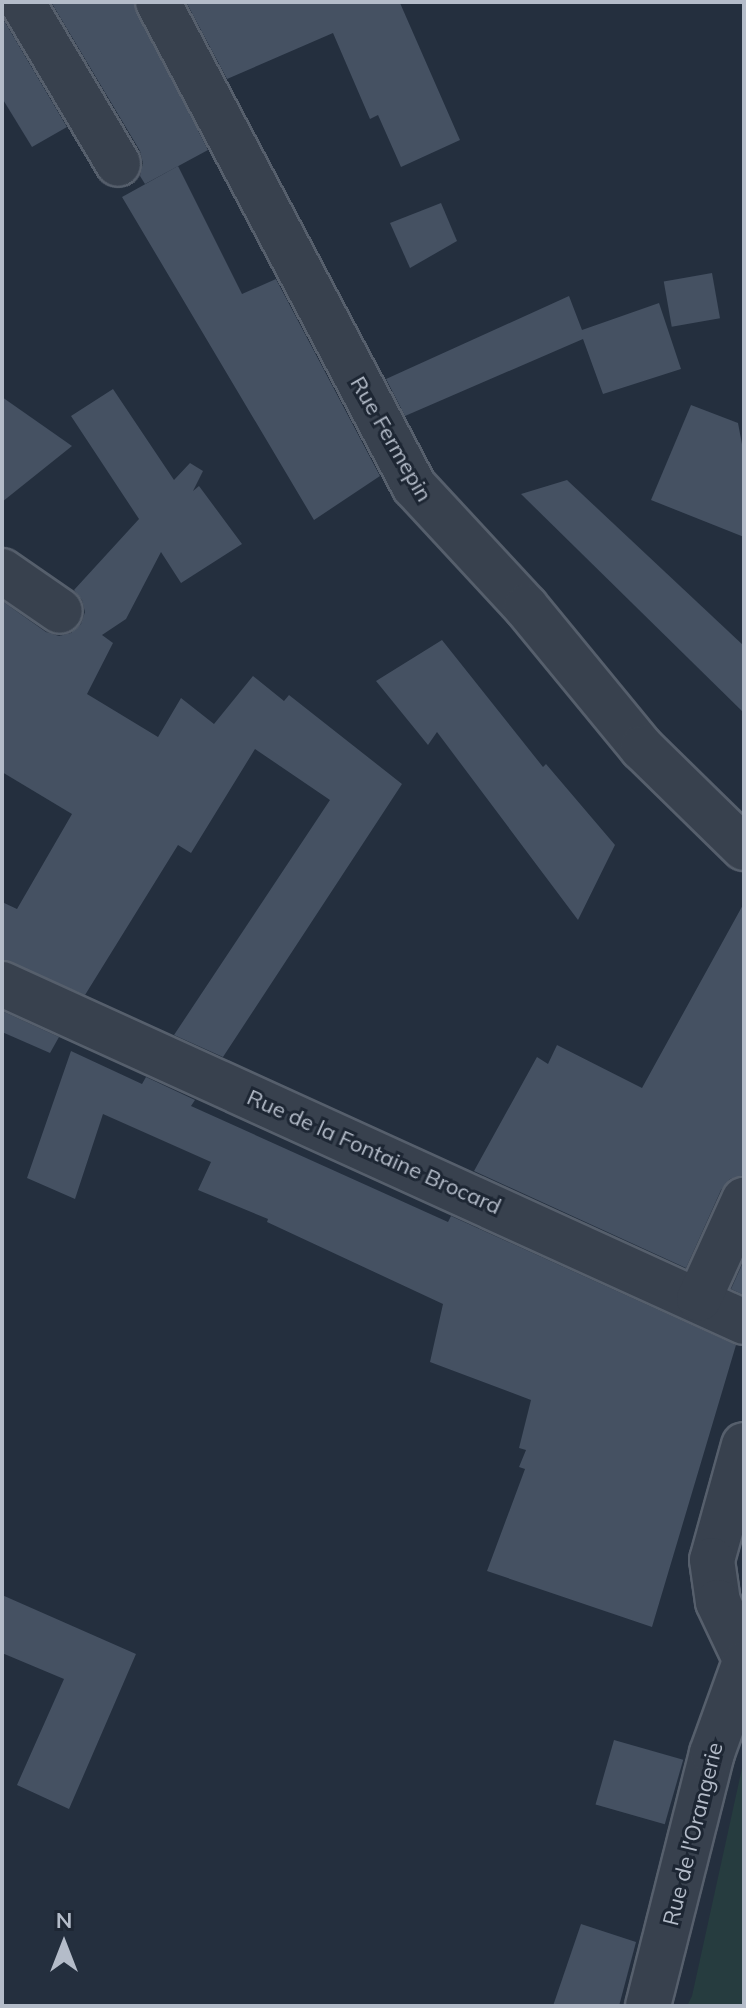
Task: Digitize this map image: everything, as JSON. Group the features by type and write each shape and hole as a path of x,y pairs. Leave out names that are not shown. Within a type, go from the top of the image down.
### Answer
{"street":[{"path":"22,2 118,164"},
{"name":"Rue Fermepin","path":"158,2 414,486 526,607 642,748 744,848"},
{"path":"2,571 60,611"},
{"name":"Rue de la Fontaine Brocard","path":"2,984 744,1322"},
{"path":"699,1299 744,1200"},
{"path":"744,1445 712,1560 712,1584 744,1657"},
{"name":"Rue de l'Orangerie","path":"648,2006 712,1753 744,1664"}],"green space":[{"path":"744,1759 744,2006 687,2006 692,1996"}],"building":[{"path":"51,2 133,2 208,150 145,184 140,176 143,163 140,151"},
{"path":"186,2 403,2 400,3 460,140 401,167 378,115 370,119 333,33 227,79"},
{"path":"2,17 67,127 32,147 2,98"},
{"path":"178,166 242,294 276,279 380,476 314,520 122,197"},
{"path":"441,203 457,241 410,268 390,223"},
{"path":"712,273 720,318 672,327 664,282"},
{"path":"569,296 582,330 659,303 681,369 603,394 583,339 405,416 386,379"},
{"path":"113,389 174,480 190,463 203,471 193,491 199,486 242,544 181,583 161,552 126,619 102,635 113,643 87,694 158,737 181,698 214,724 253,676 284,701 289,695 402,784 223,1057 174,1035 330,800 255,749 191,853 178,845 85,995 2,959 2,902 17,909 72,814 2,772 2,601 46,632 59,636 71,633 81,624 85,612 82,600 74,590 139,519 71,416"},
{"path":"2,397 72,446 2,502"},
{"path":"691,405 738,423 744,455 744,537 651,500"},
{"path":"567,480 744,646 744,713 521,494"},
{"path":"442,640 543,767 546,764 615,845 578,920 437,732 428,745 376,681"},
{"path":"744,903 744,1175 730,1179 721,1190 686,1268 474,1171 537,1057 548,1064 557,1045 642,1088"},
{"path":"2,1011 59,1037 50,1053 2,1032"},
{"path":"71,1051 142,1084 146,1077 195,1100 191,1106 448,1222 451,1216 736,1345 652,1627 487,1571 525,1469 519,1467 526,1450 519,1448 531,1400 430,1362 443,1304 267,1222 268,1219 198,1190 211,1162 103,1114 75,1199 27,1178"},
{"path":"744,1260 744,1295 731,1289"},
{"path":"2,1595 136,1654 69,1809 17,1785 64,1679 2,1653"},
{"path":"614,1740 683,1760 665,1824 596,1804"},
{"path":"581,1924 636,1942 619,2006 553,2006"}]}
